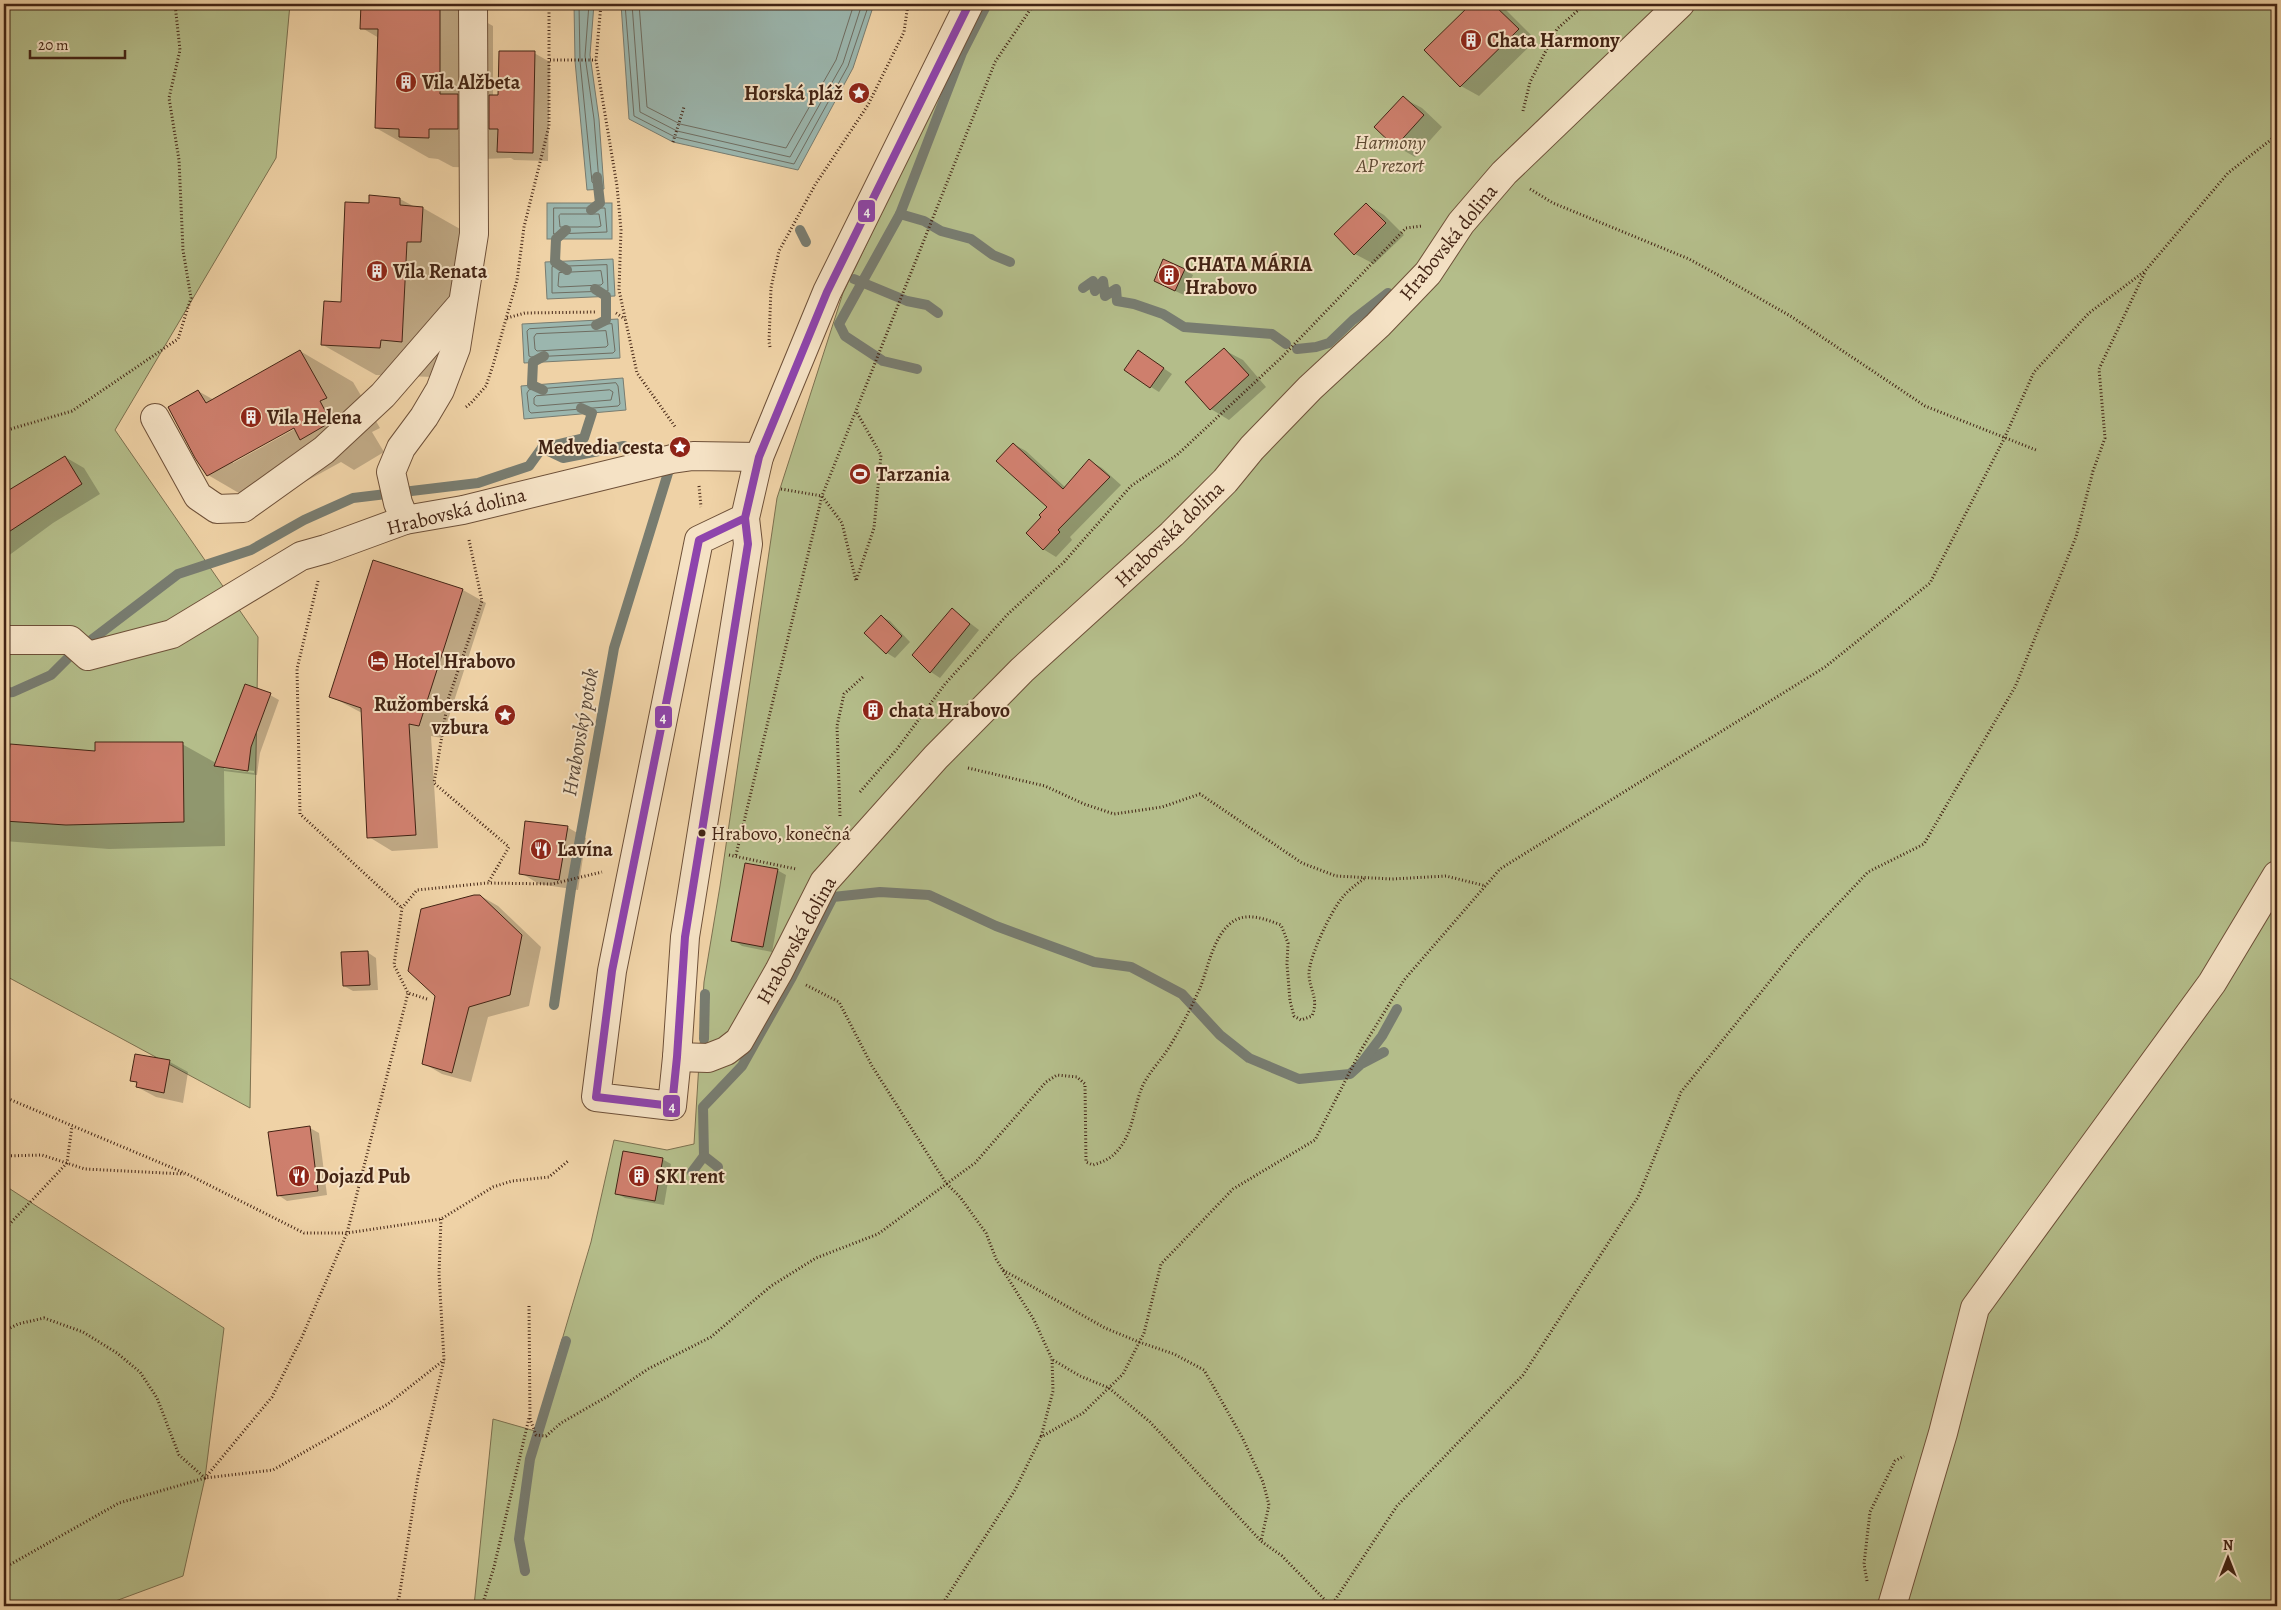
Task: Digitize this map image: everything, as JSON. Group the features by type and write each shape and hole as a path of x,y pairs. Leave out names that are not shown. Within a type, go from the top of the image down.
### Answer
{"street":[{"path":"401,511 391,472 401,448 424,417 440,390 456,348 474,234 472,4"},
{"path":"744,518 699,540 612,971 596,1097 672,1106 685,937 700,853 748,544 744,518 759,457 827,292 969,4"},
{"name":"Hrabovská dolina","path":"677,1057 708,1058 726,1051 739,1041 779,971 824,882 936,757 1022,670 1172,534 1225,481 1252,448 1310,388 1378,325 1428,272 1461,223 1504,173 1680,4"},
{"path":"155,418 198,496 218,509 243,508 324,450 383,394 462,304"},
{"name":"Hrabovská dolina","path":"4,640 79,648 172,634 302,556 326,549 401,511 463,510 683,457 759,457"},
{"path":"1892,1606 1943,1433 1975,1308 2212,983 2277,875"}],"path":[{"path":"4,431 72,411 178,338 192,298 183,250 179,160 169,98 180,50 175,4"},
{"path":"424,417 450,416 472,404 486,386 517,280 524,227 549,126 549,4"},
{"path":"601,4 596,60 617,186 621,230 619,290 637,373 678,431 683,457 701,511 699,540"},
{"path":"787,389 769,342 770,288 779,251 815,185 868,105 904,32 908,4"},
{"path":"736,855 822,496 995,62 1034,4"},
{"path":"1521,120 1530,82 1557,29 1586,4"},
{"path":"550,60 596,60"},
{"path":"673,142 684,107"},
{"path":"1041,1437 1084,1413 1123,1374 1144,1333 1161,1264 1233,1189 1314,1140 1361,1050 1404,980 1500,869 1825,667 1930,583 2004,439 2034,372 2089,313 2145,272 2228,173 2277,135"},
{"path":"1504,173 1553,203 1689,259 1792,317 1925,406 2004,439 2036,450"},
{"path":"1007,615 1064,562 1131,486 1177,455 1282,357 1406,228 1461,223"},
{"path":"1052,1359 1080,1376 1109,1388 1150,1422 1261,1541 1282,1556 1331,1606 1398,1506 1523,1375 1638,1197 1681,1092 1798,945 1868,872 1924,844 2015,687 2076,536 2093,470 2105,438 2099,369 2145,272"},
{"path":"506,318 525,313 596,312"},
{"path":"616,313 626,320"},
{"path":"753,484 822,496 842,523 856,581 874,528 880,455 856,411"},
{"path":"463,510 482,601 448,700 434,783 509,846 487,884"},
{"path":"326,549 297,669 300,814 402,908"},
{"path":"840,816 838,726 844,694 864,676"},
{"path":"936,757 969,768 1045,786 1084,804 1114,814 1162,808 1200,794 1302,863 1336,876 1392,879 1446,876 1486,886"},
{"path":"700,853 736,855 804,871 824,882"},
{"path":"205,1478 272,1397 302,1336 347,1233 408,993 394,965 402,908 417,890 487,884 552,884 592,873"},
{"path":"529,1415 536,1435 546,1436 561,1423 608,1396 648,1369 711,1336 771,1286 816,1258 878,1234 974,1163 1032,1096 1046,1082 1058,1075 1076,1077 1084,1084 1086,1162 1093,1165 1105,1161 1118,1151 1134,1122 1134,1110 1144,1083 1178,1031 1200,989 1221,935 1231,923 1242,917 1262,917 1281,925 1288,943 1287,964 1290,1001 1294,1016 1301,1020 1312,1016 1316,1006 1309,974 1312,953 1342,897 1365,878"},
{"path":"779,971 839,1002 872,1066 946,1183 960,1197 986,1233 996,1260 1034,1320 1052,1359 1053,1391 1041,1437 1016,1490 942,1606"},
{"path":"408,993 427,999"},
{"path":"4,1097 187,1174 304,1232 347,1233 441,1219 493,1187 512,1181 549,1176 568,1161"},
{"path":"4,1230 67,1163 72,1126"},
{"path":"4,1156 42,1155 85,1169 187,1174"},
{"path":"394,1606 399,1598 418,1476 444,1360 439,1274 441,1219"},
{"path":"1003,1270 1105,1328 1174,1354 1204,1370 1242,1437 1263,1482 1269,1505 1261,1541"},
{"path":"482,1606 494,1567 529,1415 529,1306"},
{"path":"4,1331 18,1324 44,1318 83,1332 117,1353 140,1372 158,1398 179,1455 205,1478"},
{"path":"4,1568 119,1503 205,1478 273,1470 388,1404 444,1360"},
{"path":"1869,1589 1864,1564 1870,1512 1895,1461 1943,1433"}],"green space":[{"path":"4,4 290,4 276,158 115,430 258,637 250,1108 4,975"},
{"name":"Harmony AP rezort","path":"982,4 2277,4 2277,1606 474,1606 493,1419 535,1431 591,1242 614,1140 667,1150 694,1144 704,982 720,886 777,498 843,293"},
{"path":"4,1185 224,1328 205,1478 183,1576 102,1606 4,1606"}],"water":[{"path":"574,4 594,4 590,55 599,119 604,189 587,190 575,61"},
{"path":"621,4 874,4 853,68 798,170 673,142 629,119"},
{"path":"547,203 612,203 612,239 547,239"},
{"path":"613,259 615,296 547,299 545,262"},
{"path":"618,319 620,358 524,363 522,324"},
{"path":"623,378 626,410 524,419 521,386"}],"building":[{"name":"Vila Alžbeta","path":"361,4 440,4 440,94 458,94 458,129 429,129 429,138 399,137 399,129 375,128 378,29 360,29"},
{"name":"Chata Harmony","path":"1471,4 1493,4 1519,29 1460,87 1424,50"},
{"path":"499,51 535,51 533,153 497,152 498,129 489,129 489,95 498,95"},
{"path":"1403,96 1424,115 1395,147 1374,127"},
{"name":"Vila Renata","path":"369,195 400,198 400,205 423,207 421,242 407,242 402,342 381,340 380,348 321,345 324,301 341,302 345,202 369,203"},
{"path":"1366,203 1386,223 1354,255 1334,234"},
{"name":"CHATA MÁRIA Hrabovo","path":"1163,259 1185,269 1175,291 1154,281"},
{"path":"1224,348 1249,375 1210,410 1185,382"},
{"name":"Vila Helena","path":"300,350 327,398 320,401 331,422 300,440 294,428 207,476 195,458 168,407 198,390 206,403"},
{"path":"1138,350 1164,368 1150,388 1124,370"},
{"path":"1013,443 1063,489 1089,459 1110,477 1058,530 1060,532 1043,550 1026,533 1041,517 1039,515 1047,507 996,461"},
{"path":"65,456 82,484 4,535 4,493"},
{"path":"373,560 463,589 419,726 409,724 416,835 367,838 361,708 329,697"},
{"path":"952,608 970,624 930,673 912,655"},
{"path":"881,615 902,636 886,654 864,633"},
{"path":"245,684 271,693 251,747 248,771 214,766"},
{"path":"95,742 183,742 184,822 66,825 4,821 4,773 7,774 10,744 95,751"},
{"path":"525,821 568,826 559,880 519,874"},
{"path":"745,863 778,869 763,947 731,941"},
{"path":"480,895 522,935 510,995 469,1007 452,1073 422,1064 435,996 408,971 421,909"},
{"path":"368,951 370,985 343,986 341,952"},
{"path":"135,1054 170,1060 164,1093 136,1087 137,1082 130,1081"},
{"path":"310,1126 318,1191 277,1196 268,1132"},
{"name":"SKI rent","path":"623,1151 663,1158 655,1201 615,1194"}],"waterway":[{"path":"917,369 883,361 845,336 839,324 900,214 962,53 987,4"},
{"name":"Hrabovský potok","path":"591,210 600,203 597,177"},
{"path":"900,214 924,221 941,231 971,239 993,255 1010,262"},
{"name":"Hrabovský potok","path":"566,230 556,239 555,262 567,270"},
{"path":"800,230 806,242"},
{"path":"854,279 907,301 927,305 938,313"},
{"path":"1083,288 1093,281 1095,291 1103,281 1105,296 1116,289 1117,301 1134,304 1163,314 1184,327 1272,334 1286,344"},
{"name":"Hrabovský potok","path":"595,289 606,296 606,320 596,325"},
{"path":"1297,349 1316,347 1329,343 1353,320 1388,293"},
{"name":"Hrabovský potok","path":"543,390 532,385 533,362 544,356"},
{"name":"Hrabovský potok","path":"581,408 592,413 584,438 542,448 563,458 624,446"},
{"path":"4,693 13,692 51,675 69,657 178,574 251,550 304,520 353,498 478,483 529,466 542,448"},
{"name":"Hrabovský potok","path":"554,1005 571,889 614,648 668,473"},
{"path":"718,1167 704,1156 703,1107 742,1066 792,977 833,897 880,892 929,895 996,926 1094,962 1131,967 1182,994 1220,1035 1249,1058 1299,1079 1350,1074 1360,1065 1382,1036 1397,1009"},
{"path":"704,1039 705,994"},
{"path":"1363,1063 1384,1052"},
{"path":"692,1172 704,1156"},
{"path":"525,1571 519,1539 530,1459 566,1341"}],"transit line":[{"name":"4","path":"745,518 699,540 612,971 596,1097 672,1106 685,937 748,544 745,518 759,457 827,292 969,4"}],"place":[{"name":"Chata Harmony","path":"1471,40"},
{"name":"Vila Alžbeta","path":"406,82"},
{"name":"Horská pláž","path":"859,93"},
{"name":"Vila Renata","path":"377,271"},
{"name":"CHATA MÁRIA Hrabovo","path":"1169,275"},
{"name":"Vila Helena","path":"251,417"},
{"name":"Medvedia cesta","path":"680,447"},
{"name":"Tarzania","path":"860,474"},
{"name":"Hotel Hrabovo","path":"378,661"},
{"name":"chata Hrabovo","path":"873,710"},
{"name":"Ružomberská vzbura","path":"505,715"},
{"name":"Hrabovo, konečná","path":"702,833"},
{"name":"Lavína","path":"541,849"},
{"name":"Dojazd Pub","path":"299,1176"},
{"name":"SKI rent","path":"639,1176"}]}
